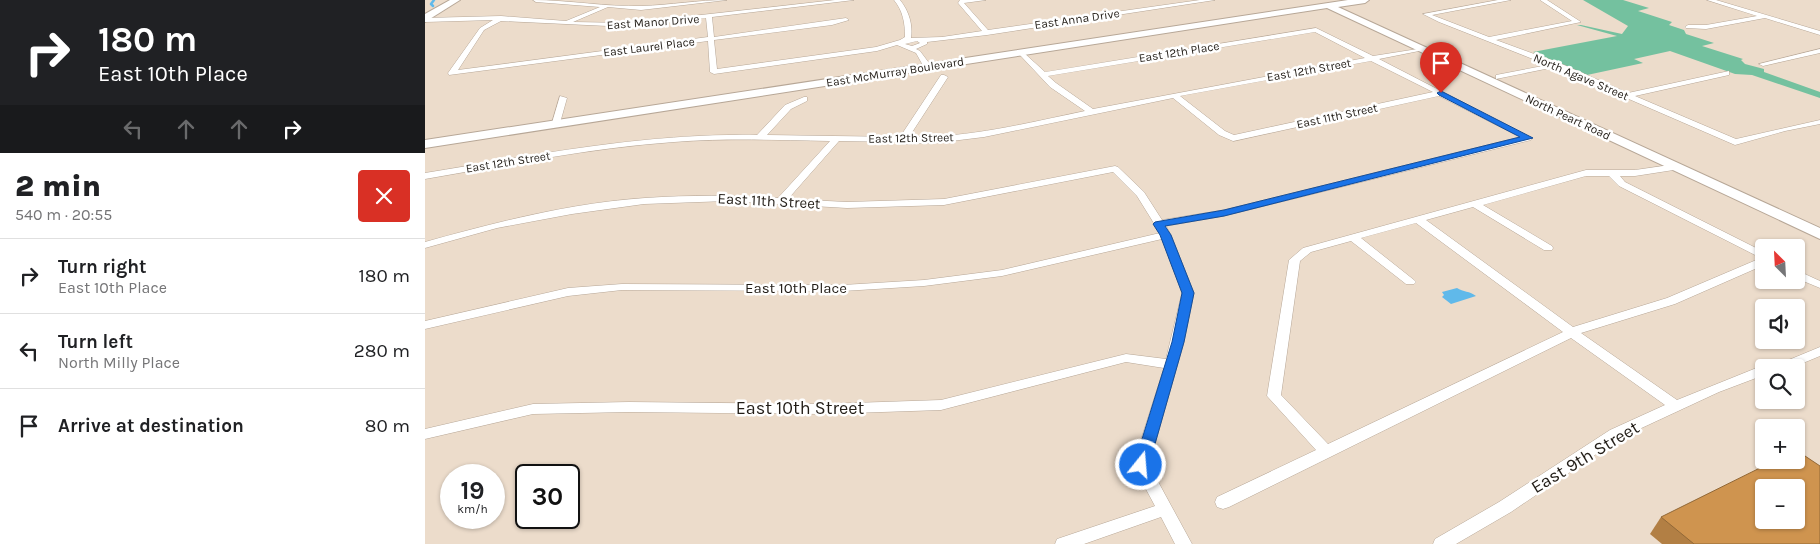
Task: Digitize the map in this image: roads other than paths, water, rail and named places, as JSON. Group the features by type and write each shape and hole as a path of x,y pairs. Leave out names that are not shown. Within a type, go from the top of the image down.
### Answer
{"street":[{"path":"425,19 456,0"},
{"path":"536,0 657,8 724,0"},
{"name":"East Manor Drive","path":"425,19 471,16 565,23 629,25 851,0"},
{"path":"899,0 904,10 908,34 903,45"},
{"path":"983,0 960,2 987,32"},
{"name":"East Anna Drive","path":"903,45 1212,0"},
{"name":"North Peart Road","path":"1316,0 1332,3 1820,223"},
{"name":"East McMurray Boulevard","path":"425,144 1021,53 1332,3 1365,0"},
{"name":"North Agave Street","path":"1508,0 1426,14 1557,65 1735,142 1820,122"},
{"path":"1489,39 1578,22 1543,0"},
{"path":"1710,0 1820,33"},
{"name":"North Peart Road","path":"1332,3 1422,49 1820,234"},
{"path":"565,23 608,5"},
{"path":"709,17 714,72 903,45 918,52 928,67"},
{"path":"1688,27 1706,27 1764,17"},
{"name":"East Laurel Place","path":"501,18 482,29 452,73 846,20"},
{"name":"East 12th Place","path":"1042,75 1316,30 1372,58"},
{"path":"908,34 921,42 918,52"},
{"name":"East 12th Street","path":"425,176 601,147 675,139 760,137 902,141 935,140 984,134 1174,95 1422,49"},
{"path":"1763,64 1820,51"},
{"path":"1021,53 1053,85 1092,112"},
{"path":"1184,544 1141,465 1178,342 1188,293 1166,235 1159,224 1224,213 1528,138 1372,58"},
{"path":"1499,77 1557,65"},
{"path":"1627,96 1726,73"},
{"path":"902,141 944,77"},
{"name":"East 11th Street","path":"1174,95 1222,132 1233,138 1441,93"},
{"path":"556,123 563,98"},
{"path":"760,137 788,107 804,99"},
{"path":"781,201 835,138"},
{"path":"1326,452 1274,396 1295,260 1307,250 1586,173 1635,173 1677,167"},
{"name":"East 11th Street","path":"425,245 496,225 572,211 644,201 727,198 847,205 944,202 1115,169 1141,194 1159,224"},
{"path":"1611,172 1622,184 1755,251"},
{"path":"1473,203 1548,248"},
{"path":"1417,219 1675,406"},
{"name":"East 10th Place","path":"425,325 568,292 622,287 843,288 924,283 1002,273 1166,235"},
{"path":"1351,237 1410,282"},
{"path":"1223,502 1571,332 1671,301 1755,265"},
{"path":"1805,278 1820,285"},
{"path":"1802,359 1820,351"},
{"name":"East 10th Street","path":"425,434 533,409 639,407 823,409 941,404 1126,358 1171,364"},
{"name":"East 9th Street","path":"1441,544 1505,507 1615,434 1714,389 1755,373"},
{"path":"1063,544 1165,509"}],"water":[{"path":"1457,288 1476,296 1451,304 1442,297 1444,295 1442,292"}],"waterway":[{"path":"433,6 431,4 434,0"}]}
